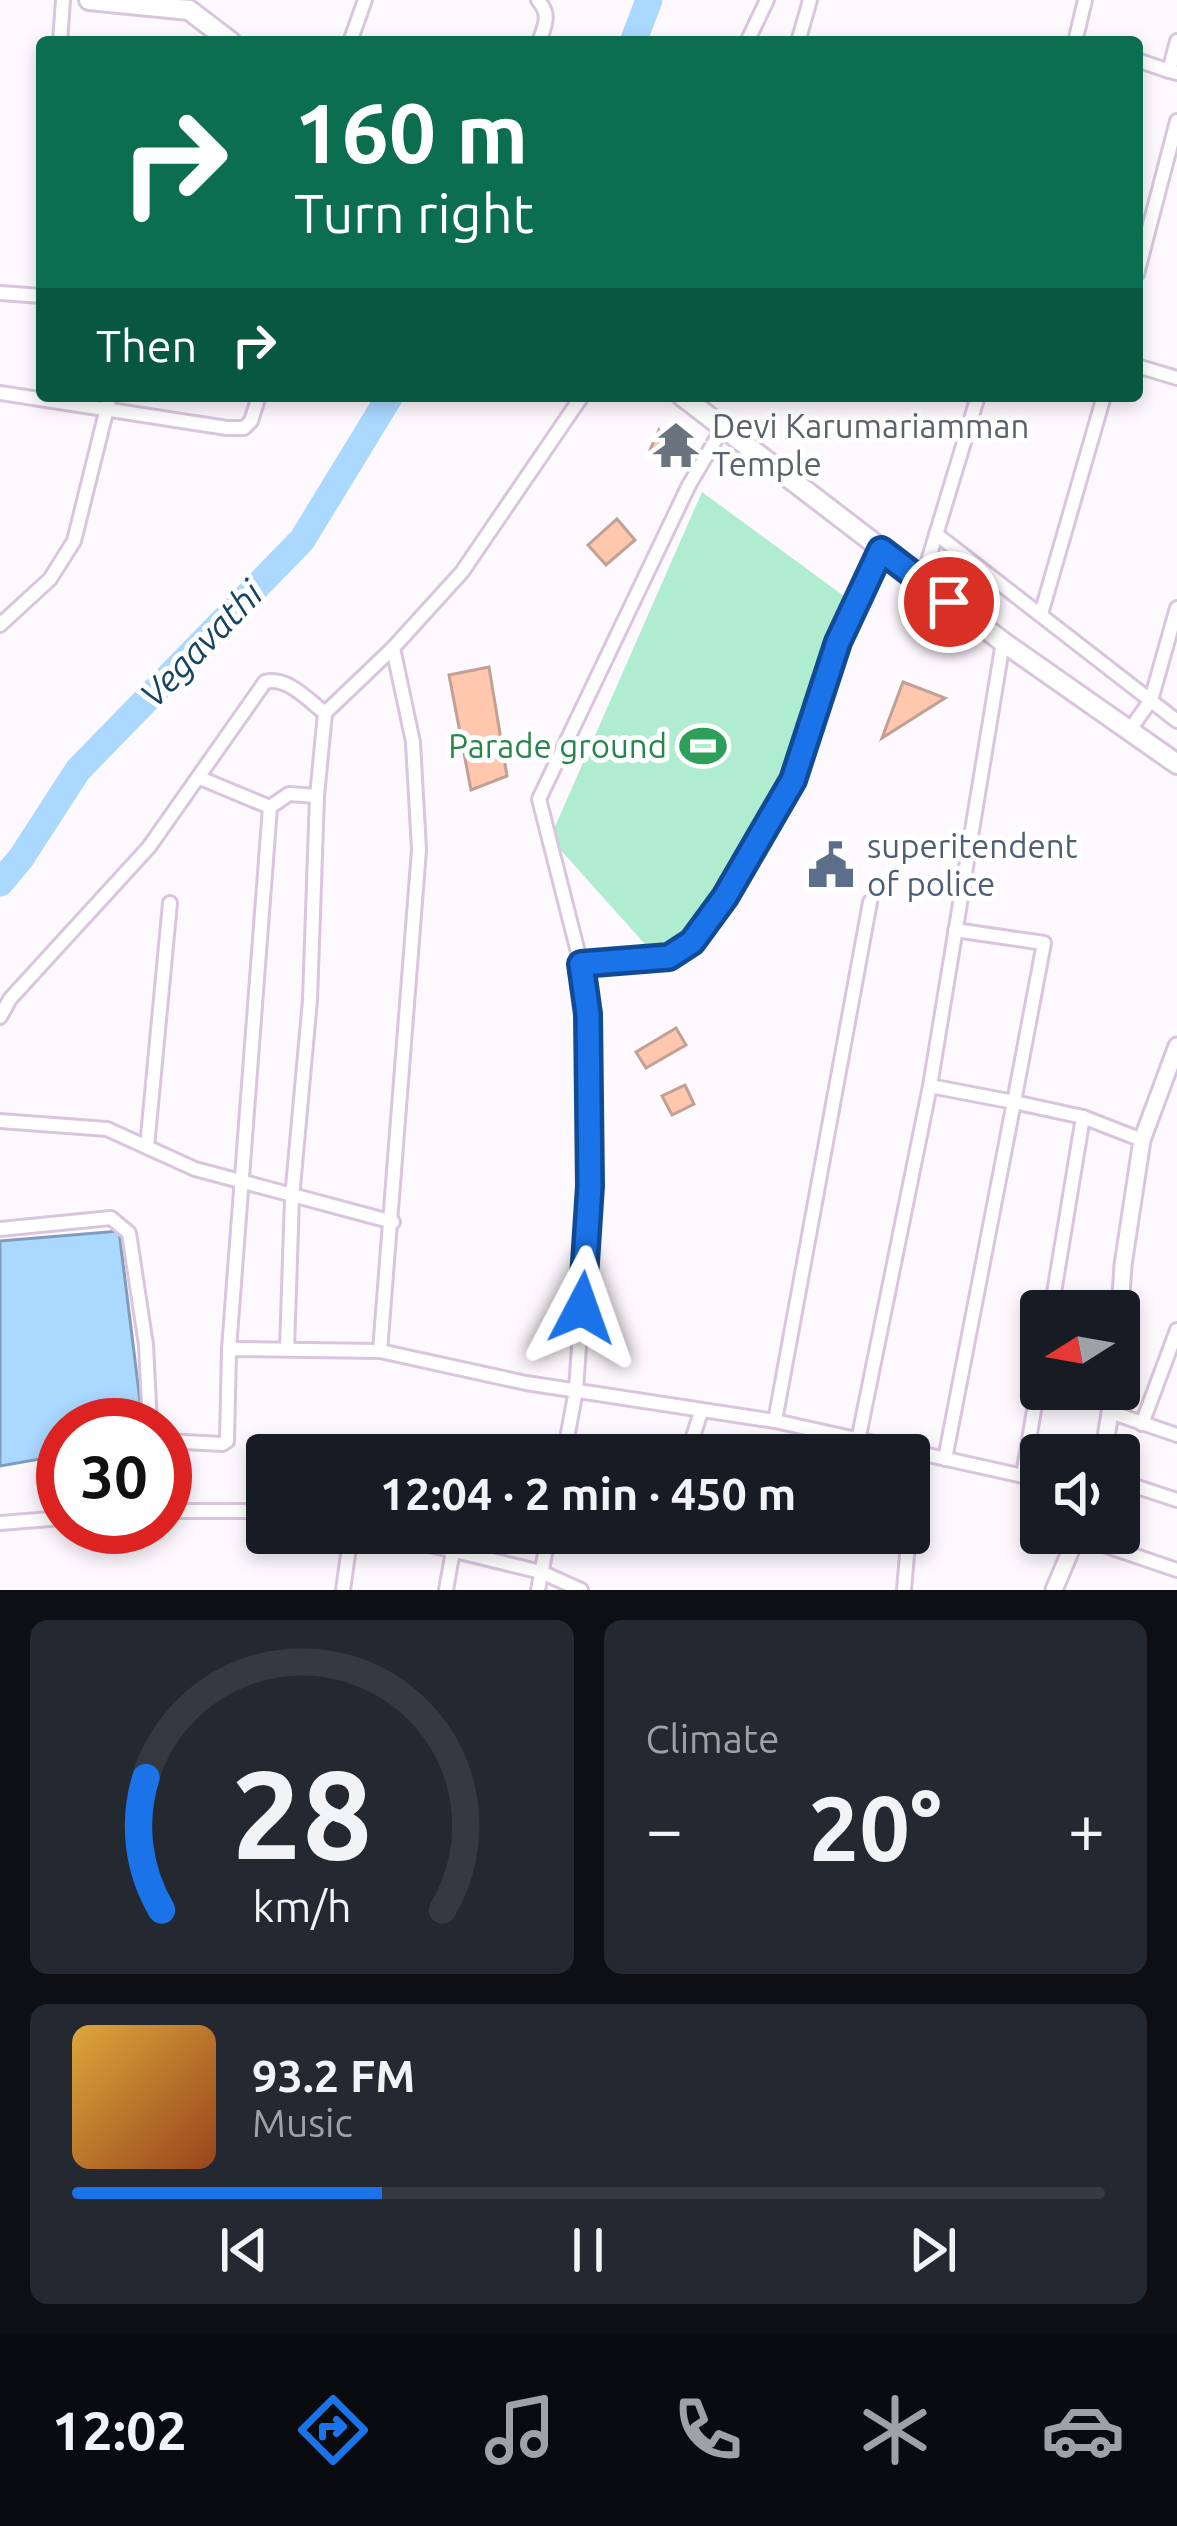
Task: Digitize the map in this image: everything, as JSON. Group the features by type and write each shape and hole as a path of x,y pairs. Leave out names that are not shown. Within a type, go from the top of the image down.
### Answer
{"main road":[{"path":"89,0 190,5 224,36"},
{"path":"689,402 1003,642 1177,764"}],"street":[{"path":"60,36 63,0"},
{"path":"352,36 365,0"},
{"path":"538,0 547,22 541,36"},
{"path":"750,36 767,0"},
{"path":"800,36 810,0"},
{"path":"1080,36 1085,0"},
{"path":"1143,62 1173,72 1177,41"},
{"path":"1143,251 1177,122"},
{"path":"0,293 36,296"},
{"path":"1143,368 1177,378"},
{"path":"0,393 36,396"},
{"path":"0,625 50,579 74,541 109,402 244,428 257,402"},
{"path":"287,1349 292,1198 310,1000 317,796 325,713 462,572 578,402"},
{"path":"922,581 975,402"},
{"path":"1041,614 1102,402"},
{"path":"568,1434 576,1390 590,1186 588,1014 581,964 539,799 689,484 722,429"},
{"path":"936,534 1177,721"},
{"path":"581,964 669,957 692,942 725,897 793,780 838,642 881,550"},
{"path":"1129,731 1151,700 1177,608"},
{"path":"859,1434 929,1086 1003,642"},
{"path":"380,1351 419,850 413,742 392,648"},
{"path":"0,1017 10,999 149,847 265,682 291,686 325,713"},
{"path":"200,778 270,807"},
{"path":"270,807 289,794 317,796"},
{"path":"192,1442 227,1441 229,1348 270,807"},
{"path":"775,1421 870,902"},
{"path":"147,1147 170,903"},
{"path":"945,1460 1044,943 955,930"},
{"path":"1123,1290 1142,1140 1177,1046"},
{"path":"929,1086 1083,1117 1142,1140"},
{"path":"1054,1290 1083,1117"},
{"path":"0,1121 107,1129 195,1169 393,1222"},
{"path":"0,1228 111,1218 122,1223 129,1233 146,1345 149,1398"},
{"path":"1142,1424 1176,1337"},
{"path":"229,1348 380,1351 526,1384 775,1421 829,1434"},
{"path":"1108,1434 1113,1410"},
{"path":"694,1434 701,1412"},
{"path":"1113,1413 1177,1435"},
{"path":"930,1457 1020,1474"},
{"path":"1140,1488 1177,1500"},
{"path":"192,1511 246,1510"},
{"path":"0,1523 36,1520"},
{"path":"343,1590 348,1554"},
{"path":"446,1590 452,1554"},
{"path":"466,1554 541,1572 581,1590"},
{"path":"538,1590 545,1554"},
{"path":"904,1590 907,1554"},
{"path":"1054,1590 1069,1554"},
{"path":"1128,1554 1177,1572 1173,1590"}],"green space":[{"name":"Parade ground","path":"702,492 848,599 835,697 797,794 668,970 550,838"}],"water":[{"path":"119,1231 140,1398 36,1398 36,1460 0,1466 0,1241"}],"building":[{"path":"659,430 675,448 665,462 650,450"},
{"path":"617,519 635,540 606,565 588,545"},
{"path":"489,667 507,776 471,790 449,675"},
{"path":"903,682 945,698 882,738"},
{"path":"676,1028 686,1045 646,1068 636,1052"},
{"path":"685,1085 694,1104 672,1115 662,1096"}],"waterway":[{"name":"Vegavathi","path":"635,36 649,0"},
{"name":"Vegavathi","path":"0,883 78,770 302,540 386,402"}],"place":[{"name":"Devi Karumariamman Temple","path":"676,445"},
{"name":"Parade ground","path":"703,746"},
{"name":"superitendent of police","path":"831,865"}],"route":[{"path":"582,1308 590,1186 588,1014 581,964 669,957 692,942 725,897 793,780 838,642 881,550 949,602"}]}
